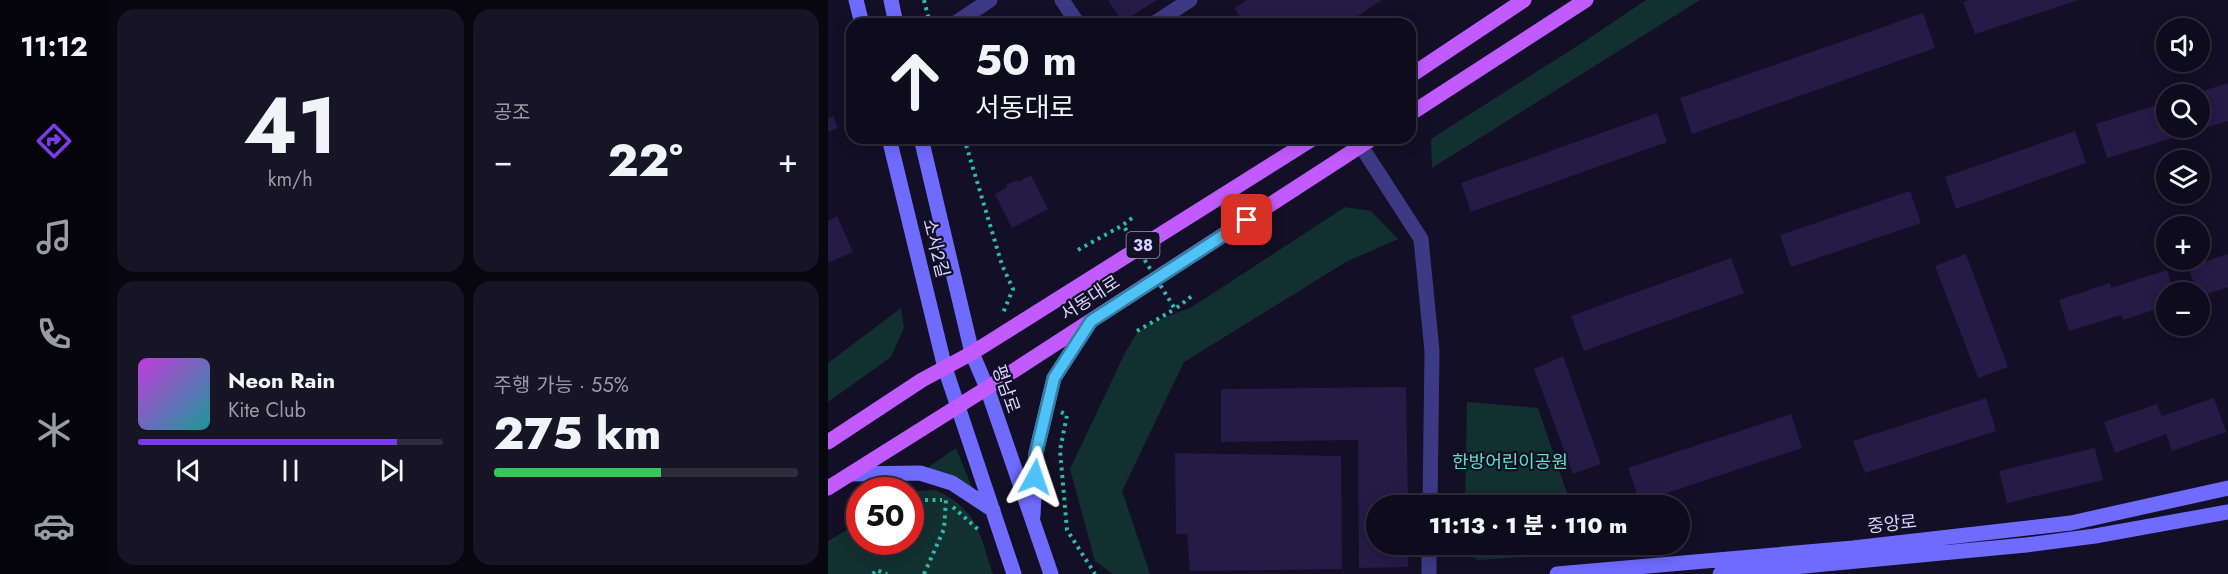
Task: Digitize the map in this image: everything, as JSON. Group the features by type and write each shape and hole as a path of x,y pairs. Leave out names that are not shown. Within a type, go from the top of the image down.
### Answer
{"main road":[{"path":"856,0 860,18"},
{"path":"891,0 895,18"},
{"path":"1416,72 1524,0"},
{"path":"1416,110 1586,0"},
{"name":"소사2길","path":"890,144 945,368"},
{"name":"소사2길","path":"922,144 972,353"},
{"name":"서동대로","path":"828,442 1304,144"},
{"name":"서동대로","path":"828,488 1364,144"},
{"path":"1033,525 1036,453 1054,378 1091,321"},
{"name":"평남로","path":"972,353 987,388 1051,574"},
{"path":"945,368 1014,574"},
{"path":"851,474 920,473 951,483 993,510"},
{"name":"중앙로","path":"1557,574 1853,548 2071,523 2228,488"},
{"name":"중앙로","path":"1720,574 2026,545 2095,536 2228,512"}],"street":[{"path":"963,18 990,0"},
{"path":"1062,0 1074,18"},
{"path":"1162,18 1190,0"},
{"path":"1368,144 1421,240 1432,351 1430,495"},
{"path":"1429,555 1429,574"}],"path":[{"path":"924,0 928,18"},
{"path":"1078,250 1132,218"},
{"path":"1123,225 1175,309"},
{"path":"1137,331 1175,309 1192,296"},
{"path":"924,500 945,500 985,536"},
{"path":"923,574 944,529 945,500"},
{"path":"873,574 876,570 887,574"}],"green space":[{"path":"1646,0 1700,0 1432,168 1431,139"},
{"path":"1345,207 1371,211 1398,239 1346,262 1184,362 1122,491 1150,574 1113,574 1095,561 1070,469 1136,334 1150,323 1192,307"},
{"path":"901,308 904,328 891,357 828,402 828,363"},
{"name":"한방어린이공원","path":"1467,402 1538,408 1568,495 1465,495"},
{"path":"956,448 973,490 920,473"},
{"path":"936,490 961,506 969,515 980,535 993,574 828,574 828,541 846,531 846,555 924,555 924,491"},
{"path":"1469,555 1556,555 1478,560"}],"building":[{"path":"1108,0 1157,0 1128,18 1119,18"},
{"path":"1247,0 1382,0 1354,18 1241,18 1234,8"},
{"path":"1969,0 2078,0 1975,34 1963,2"},
{"path":"1923,13 1935,48 1692,134 1680,98"},
{"path":"2228,83 2228,121 2210,127 2210,89"},
{"path":"2156,105 2156,138 2172,138 2107,158 2096,124"},
{"path":"1657,113 1667,142 1471,212 1461,183"},
{"path":"833,116 838,128 828,132 828,118"},
{"path":"2075,131 2086,163 1956,209 1945,177"},
{"path":"1031,175 1048,209 1012,228 995,194 1007,187 1006,185"},
{"path":"1910,191 1921,223 1791,267 1780,235"},
{"path":"837,216 853,252 828,263 828,221"},
{"path":"1966,254 2008,367 1978,378 1935,266"},
{"path":"2228,254 2228,287 2210,293 2210,282 2194,282 2189,270 2210,270 2210,260"},
{"path":"1731,258 1744,293 1584,351 1571,316"},
{"path":"2167,270 2171,282 2156,282 2156,309 2123,320 2121,315 2069,331 2059,300 2110,283 2111,288"},
{"path":"1563,356 1601,464 1573,474 1534,369"},
{"path":"1406,387 1408,495 1366,495 1366,555 1408,555 1408,567 1359,568 1358,440 1221,442 1221,389"},
{"path":"1986,398 1996,431 1865,473 1853,441"},
{"path":"2214,398 2226,432 2172,451 2166,434 2115,453 2104,422 2157,404 2162,416"},
{"path":"1791,414 1802,448 1661,495 1638,495 1628,468"},
{"path":"2095,448 2103,480 2007,503 1999,471"},
{"path":"1175,453 1341,456 1342,569 1190,571 1187,534 1176,534"}],"route":[{"path":"1035,477 1036,453 1054,378 1091,321 1247,220"}]}
